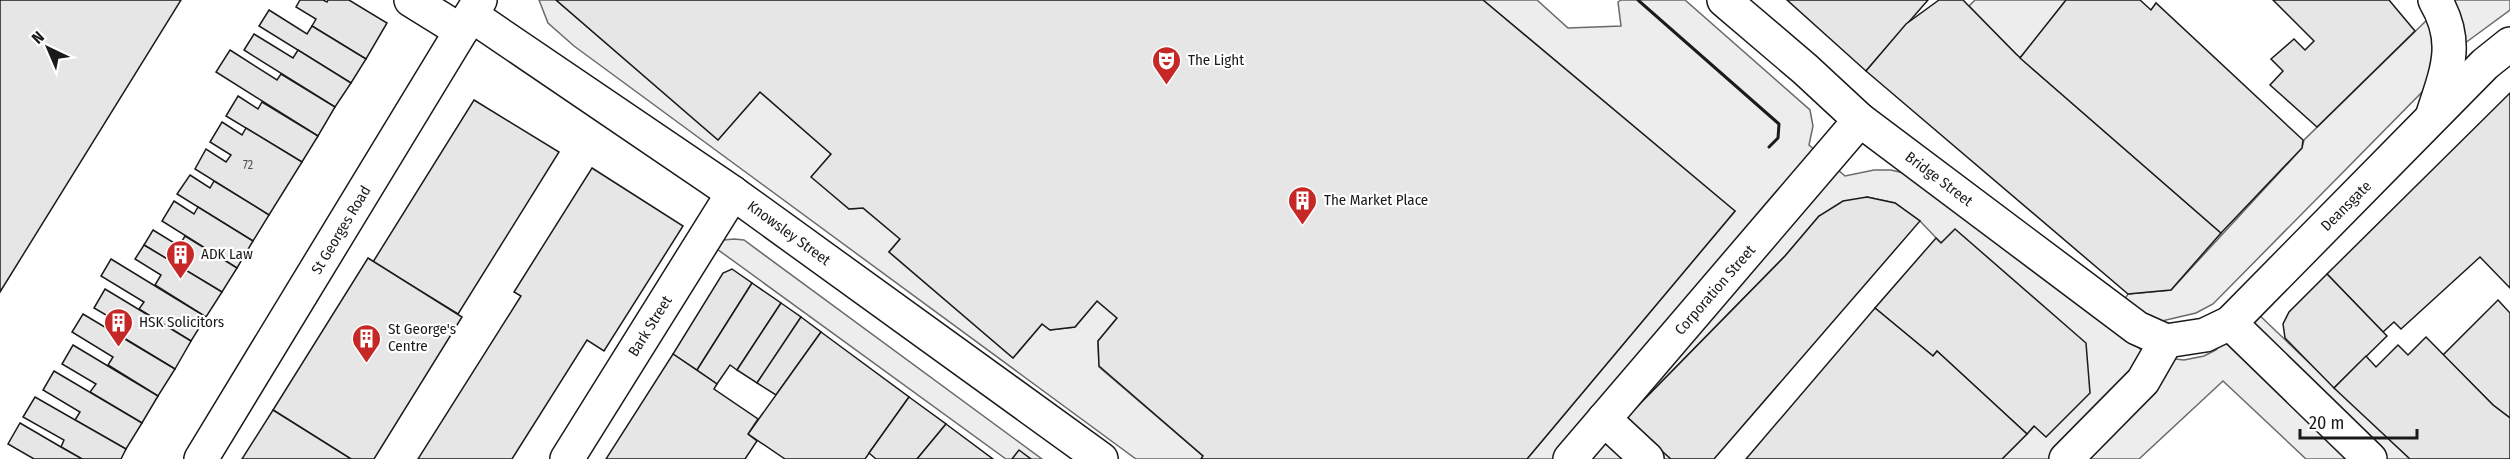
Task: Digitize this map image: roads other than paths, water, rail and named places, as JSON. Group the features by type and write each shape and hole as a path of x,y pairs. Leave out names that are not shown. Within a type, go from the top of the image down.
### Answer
{"street":[{"name":"Knowsley Street","path":"411,0 470,15 733,193 1101,459"},
{"name":"Bridge Street","path":"1724,0 1805,69 1860,120 2137,328 2166,341"},
{"path":"2432,118 2450,60 2446,19 2435,0"},
{"name":"St Georges Road","path":"201,459 470,15"},
{"name":"Deansgate","path":"2166,341 2205,335 2230,323 2485,64 2510,44"},
{"name":"Corporation Street","path":"1570,459 1860,120"},
{"name":"Bark Street","path":"567,459 733,193"},
{"path":"2230,323 2370,459"},
{"path":"2066,459 2143,381 2166,341"},
{"path":"1604,418 1647,459"}],"place":[{"name":"The Light","path":"1167,86"},
{"name":"The Market Place","path":"1303,226"},
{"name":"ADK Law","path":"180,280"},
{"name":"HSK Solicitors","path":"118,348"},
{"name":"St George's Centre","path":"367,364"}]}
